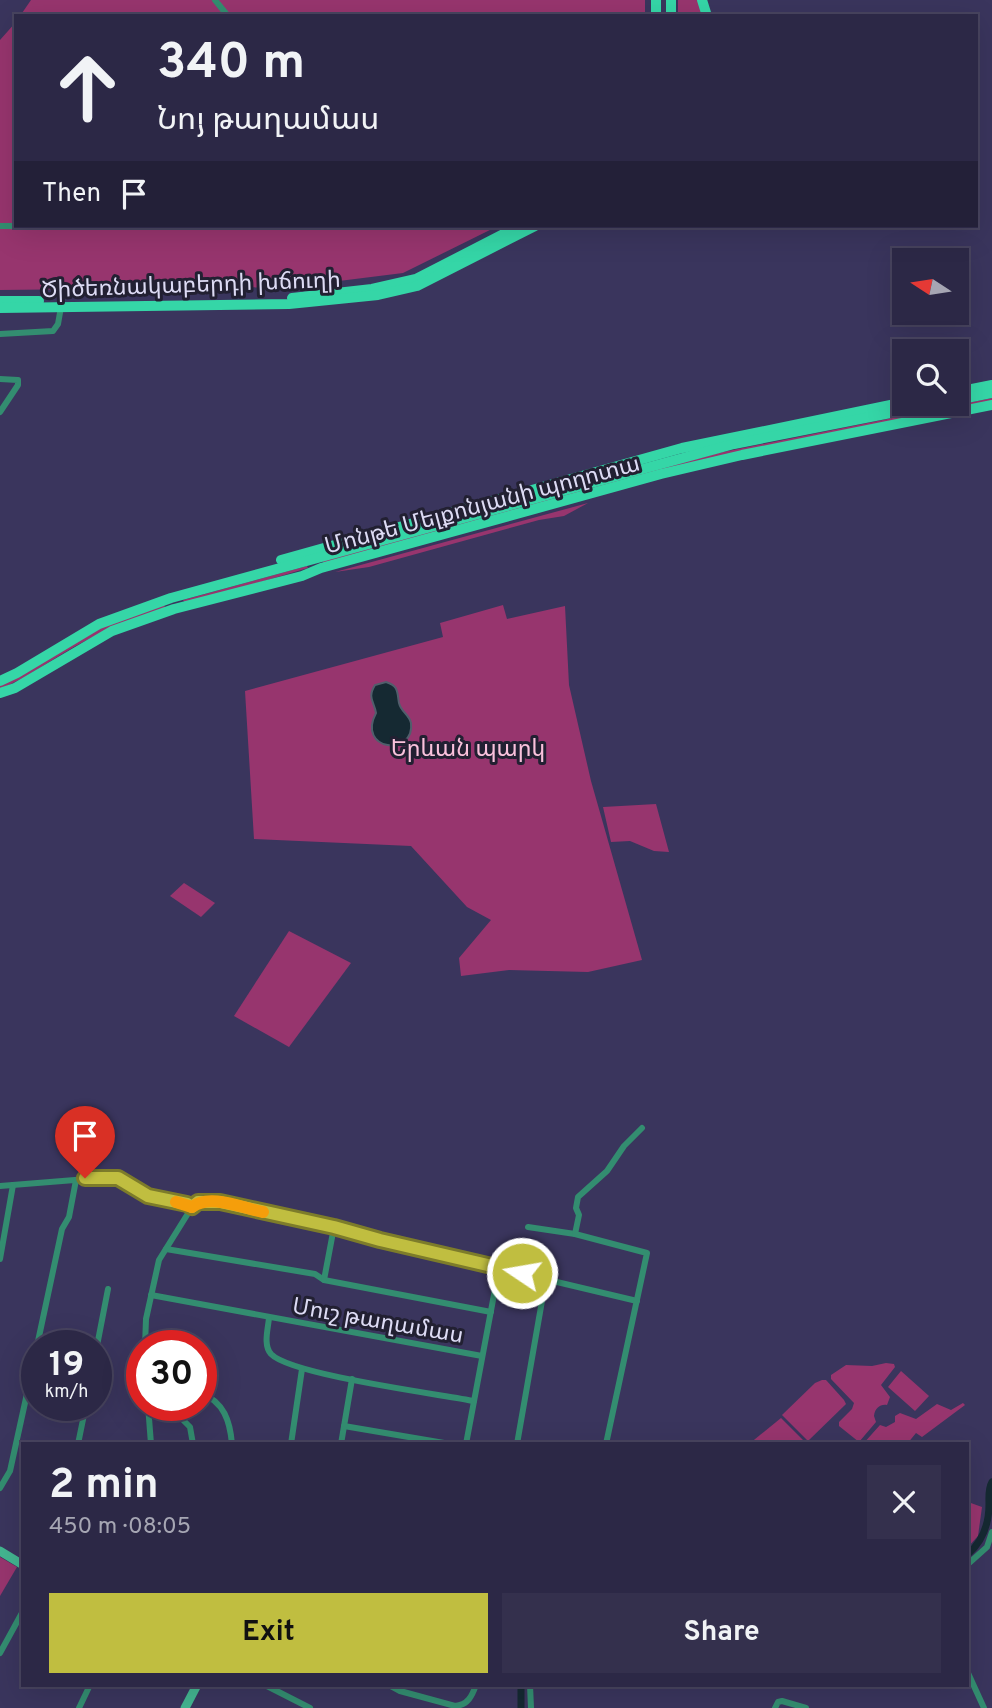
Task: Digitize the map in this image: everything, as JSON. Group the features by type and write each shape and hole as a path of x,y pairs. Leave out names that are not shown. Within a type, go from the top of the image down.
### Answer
{"main road":[{"name":"Ծիծեռնակաբերդի խճուղի","path":"0,301 290,298 372,289 416,279 515,228"},
{"name":"Ծիծեռնակաբերդի խճուղի","path":"0,308 289,304 379,295 417,286 531,228"},
{"path":"969,390 992,385"},
{"path":"969,398 992,393"},
{"path":"241,577 270,563 682,448 892,405"},
{"name":"Մոնթե Մելքոնյանի պողոտա","path":"0,694 15,688 112,631 174,609 661,474 742,454 992,405"},
{"name":"Մոնթե Մելքոնյանի պողոտա","path":"0,681 99,624 170,598 734,444 892,413"},
{"path":"318,556 321,568"},
{"path":"170,598 174,609"}],"street":[{"path":"215,0 226,14"},
{"path":"0,334 53,331 58,324 61,307"},
{"path":"0,379 18,380 18,385 0,412"},
{"path":"575,1234 579,1215 576,1208 578,1197 607,1171 624,1146 642,1128"},
{"path":"0,1186 118,1178 148,1196 192,1207"},
{"path":"41,1330 62,1228 68,1217 76,1180"},
{"path":"0,1259 13,1185"},
{"path":"146,1330 159,1260 192,1207 198,1202 208,1200 334,1227 637,1301"},
{"name":"Մուշ թաղամաս","path":"324,1280 334,1227"},
{"path":"528,1227 575,1234 648,1253 606,1442"},
{"name":"Մուշ թաղամաս","path":"166,1249 314,1274 324,1280 491,1312"},
{"path":"466,1442 499,1268"},
{"path":"517,1442 546,1278"},
{"path":"100,1330 108,1289"},
{"name":"Մուշ թաղամաս","path":"152,1295 482,1356"},
{"name":"Մուշ թաղամաս","path":"269,1318 266,1346 268,1350 275,1357 302,1369 474,1401"},
{"path":"291,1442 302,1369"},
{"path":"341,1442 352,1379"},
{"path":"217,1403 230,1423 232,1442"},
{"path":"0,1488 10,1471 21,1420"},
{"path":"78,1442 83,1421"},
{"path":"149,1421 151,1442"},
{"path":"185,1421 191,1427 193,1442"},
{"path":"344,1426 438,1442"},
{"path":"969,1563 987,1547 992,1532"},
{"path":"0,1551 21,1564"},
{"path":"0,1653 21,1615"},
{"path":"969,1675 984,1708"},
{"path":"79,1708 89,1687"},
{"path":"185,1708 196,1687"},
{"path":"269,1687 310,1708"},
{"path":"393,1687 456,1706 463,1706 475,1687"},
{"path":"530,1687 531,1708"},
{"path":"775,1708 778,1702 782,1701 806,1708"}],"green space":[{"path":"31,0 645,0 645,14 21,14"},
{"path":"678,0 698,0 702,14 678,14"},
{"path":"14,24 14,228 494,228 403,273 291,287 0,290 0,40"},
{"path":"992,398 992,402 969,407 969,403"},
{"path":"902,416 922,416 718,457 324,565 323,561 718,453"},
{"path":"588,503 564,516 539,520 369,567 335,572"},
{"path":"307,566 308,568 186,604 183,600"},
{"path":"164,603 165,608 95,636 0,689 0,684 81,638 123,617"},
{"name":"Երևան պարկ","path":"503,605 507,619 565,606 569,685 591,781 642,960 588,972 509,970 461,976 459,958 491,920 467,907 411,846 254,839 245,691 443,637 440,623"},
{"path":"656,804 669,852 654,851 630,841 611,842 603,807"},
{"path":"184,883 215,903 201,917 170,896"},
{"path":"289,931 351,963 289,1047 234,1016"},
{"path":"894,1364 895,1367 881,1385 890,1397 887,1405 877,1409 874,1416 876,1422 859,1442 839,1426 839,1422 852,1409 854,1403 831,1379 831,1375 846,1365 872,1366"},
{"path":"901,1371 929,1396 915,1411 888,1387"},
{"path":"826,1380 846,1404 808,1441 782,1415 815,1383"},
{"path":"963,1403 965,1405 922,1437 916,1433 909,1442 865,1442 880,1425 886,1427 895,1422 895,1416 900,1413 916,1419 937,1404 951,1410"},
{"path":"781,1418 805,1442 751,1442"},
{"path":"969,1502 982,1507 978,1536 969,1546"},
{"path":"0,1557 17,1567 0,1596"}],"water":[{"path":"386,682 395,688 400,706 411,723 410,734 396,745 379,742 372,726 376,713 371,696 373,689 375,685"}],"waterway":[{"path":"969,1553 978,1544 986,1525 992,1482"},
{"path":"521,1687 521,1708"}],"slow traffic":[{"path":"176,1202 192,1207 198,1202 208,1200 263,1212"}],"route":[{"path":"85,1178 118,1178 148,1196 192,1207 198,1202 208,1200 220,1202 522,1273"}]}
